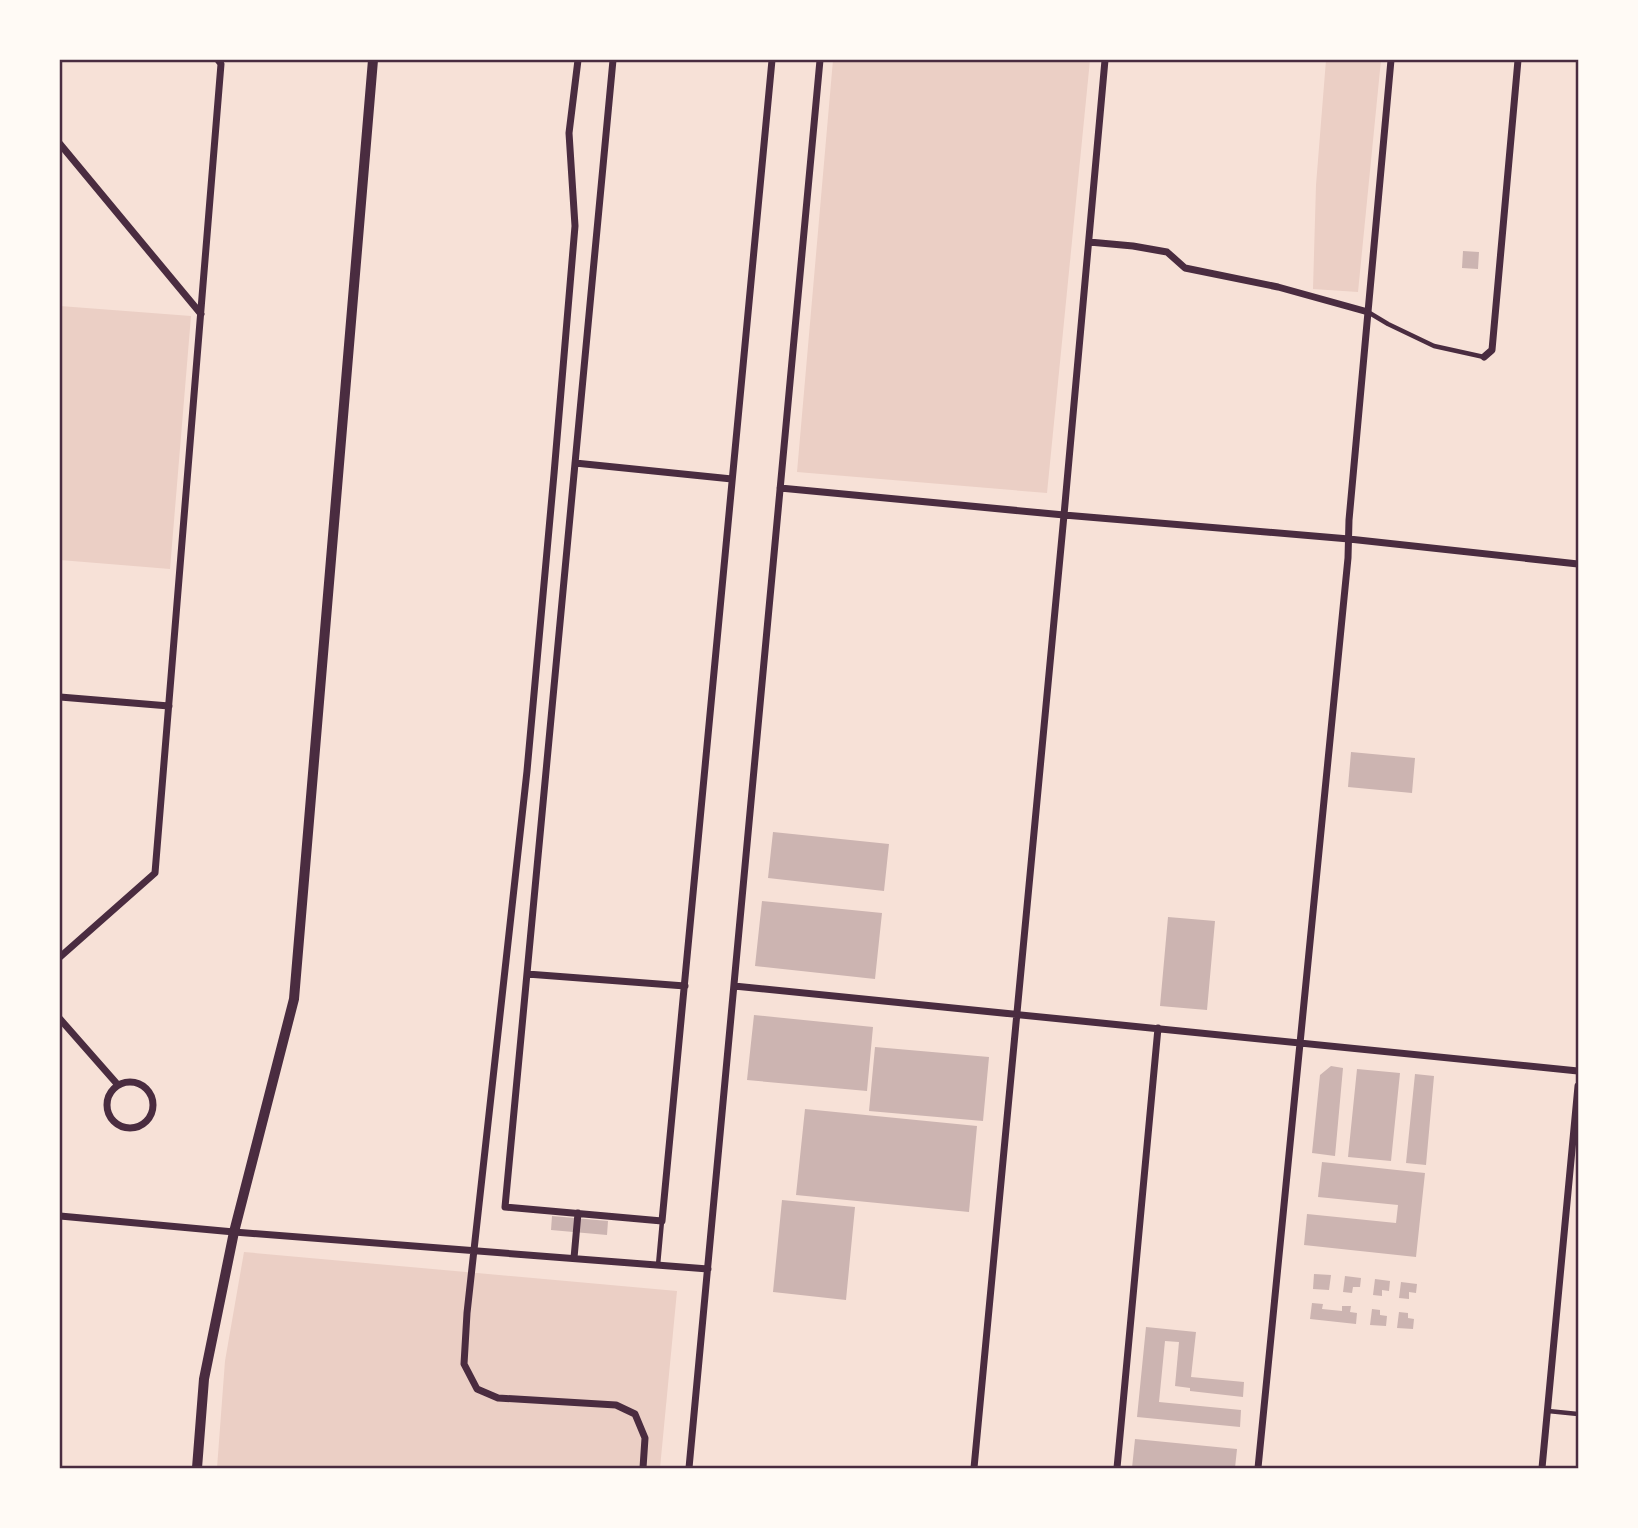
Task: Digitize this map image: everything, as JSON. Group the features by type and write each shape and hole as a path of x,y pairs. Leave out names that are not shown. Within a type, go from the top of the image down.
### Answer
{"street":[{"path":"60,957 155,873 221,64 218,60"},
{"path":"197,1468 204,1379 234,1232 294,999 373,60"},
{"path":"578,60 569,134 575,226 556,447 527,771 467,1313 464,1364 477,1389 498,1398 616,1405 635,1414 645,1438 643,1468"},
{"path":"613,60 505,1207 662,1220 772,60"},
{"path":"689,1468 820,60"},
{"path":"974,1468 1105,60"},
{"path":"1258,1468 1348,558 1349,520 1391,60"},
{"path":"1483,357 1492,350 1518,60"},
{"path":"60,144 201,314"},
{"path":"1089,242 1167,252 1185,268 1278,288 1368,312"},
{"path":"575,463 732,479"},
{"path":"780,488 1349,539 1578,564"},
{"path":"60,697 169,706"},
{"path":"527,974 685,986"},
{"path":"734,986 1578,1070"},
{"path":"60,1019 118,1085"},
{"path":"1117,1468 1158,1028"},
{"path":"126,1082 141,1084 151,1095 153,1110 150,1117 139,1127 117,1124 108,1112 109,1096 118,1085 126,1082"},
{"path":"1542,1468 1578,1086"},
{"path":"574,1258 578,1213"},
{"path":"60,1216 708,1269"}],"lane":[{"path":"1368,312 1434,346 1483,357"},
{"path":"658,1265 662,1220"},
{"path":"1548,1411 1578,1414"}],"shaded area":[{"path":"833,60 1090,60 1047,493 797,472"},
{"path":"1326,60 1381,60 1358,292 1313,289 1316,185"},
{"path":"60,306 191,316 170,569 60,560"},
{"path":"244,1252 677,1291 660,1468 217,1468 225,1361"}],"building":[{"path":"1463,251 1479,252 1478,269 1462,268"},
{"path":"1351,752 1415,758 1412,793 1348,787"},
{"path":"773,832 889,844 884,891 768,878"},
{"path":"762,901 882,913 875,979 755,966"},
{"path":"1168,917 1215,921 1207,1010 1160,1006"},
{"path":"754,1015 873,1027 867,1091 747,1080"},
{"path":"875,1047 989,1057 983,1121 869,1111"},
{"path":"1331,1066 1343,1068 1335,1156 1312,1153 1320,1075"},
{"path":"1357,1069 1400,1073 1391,1161 1348,1157"},
{"path":"1415,1074 1434,1076 1426,1165 1406,1163"},
{"path":"805,1109 977,1126 969,1212 796,1195"},
{"path":"1322,1162 1425,1173 1416,1257 1304,1245 1307,1214 1396,1223 1398,1205 1318,1197"},
{"path":"782,1200 855,1207 846,1300 773,1292"},
{"path":"552,1216 608,1221 607,1235 551,1230"},
{"path":"1314,1274 1331,1275 1329,1290 1313,1289"},
{"path":"1345,1276 1361,1278 1360,1287 1353,1287 1352,1293 1343,1292"},
{"path":"1375,1279 1390,1281 1389,1291 1382,1290 1382,1296 1373,1295"},
{"path":"1401,1282 1417,1284 1416,1293 1409,1292 1409,1299 1399,1298"},
{"path":"1312,1303 1323,1304 1322,1309 1342,1311 1342,1306 1351,1306 1350,1312 1357,1313 1356,1324 1310,1319"},
{"path":"1372,1309 1380,1310 1380,1315 1387,1316 1386,1326 1370,1325"},
{"path":"1399,1312 1408,1313 1408,1318 1414,1319 1413,1329 1397,1328"},
{"path":"1146,1327 1196,1332 1191,1377 1244,1382 1243,1397 1190,1391 1190,1388 1175,1386 1179,1342 1165,1341 1159,1402 1241,1410 1240,1427 1137,1417"},
{"path":"1135,1439 1237,1449 1235,1468 1132,1468"}]}
